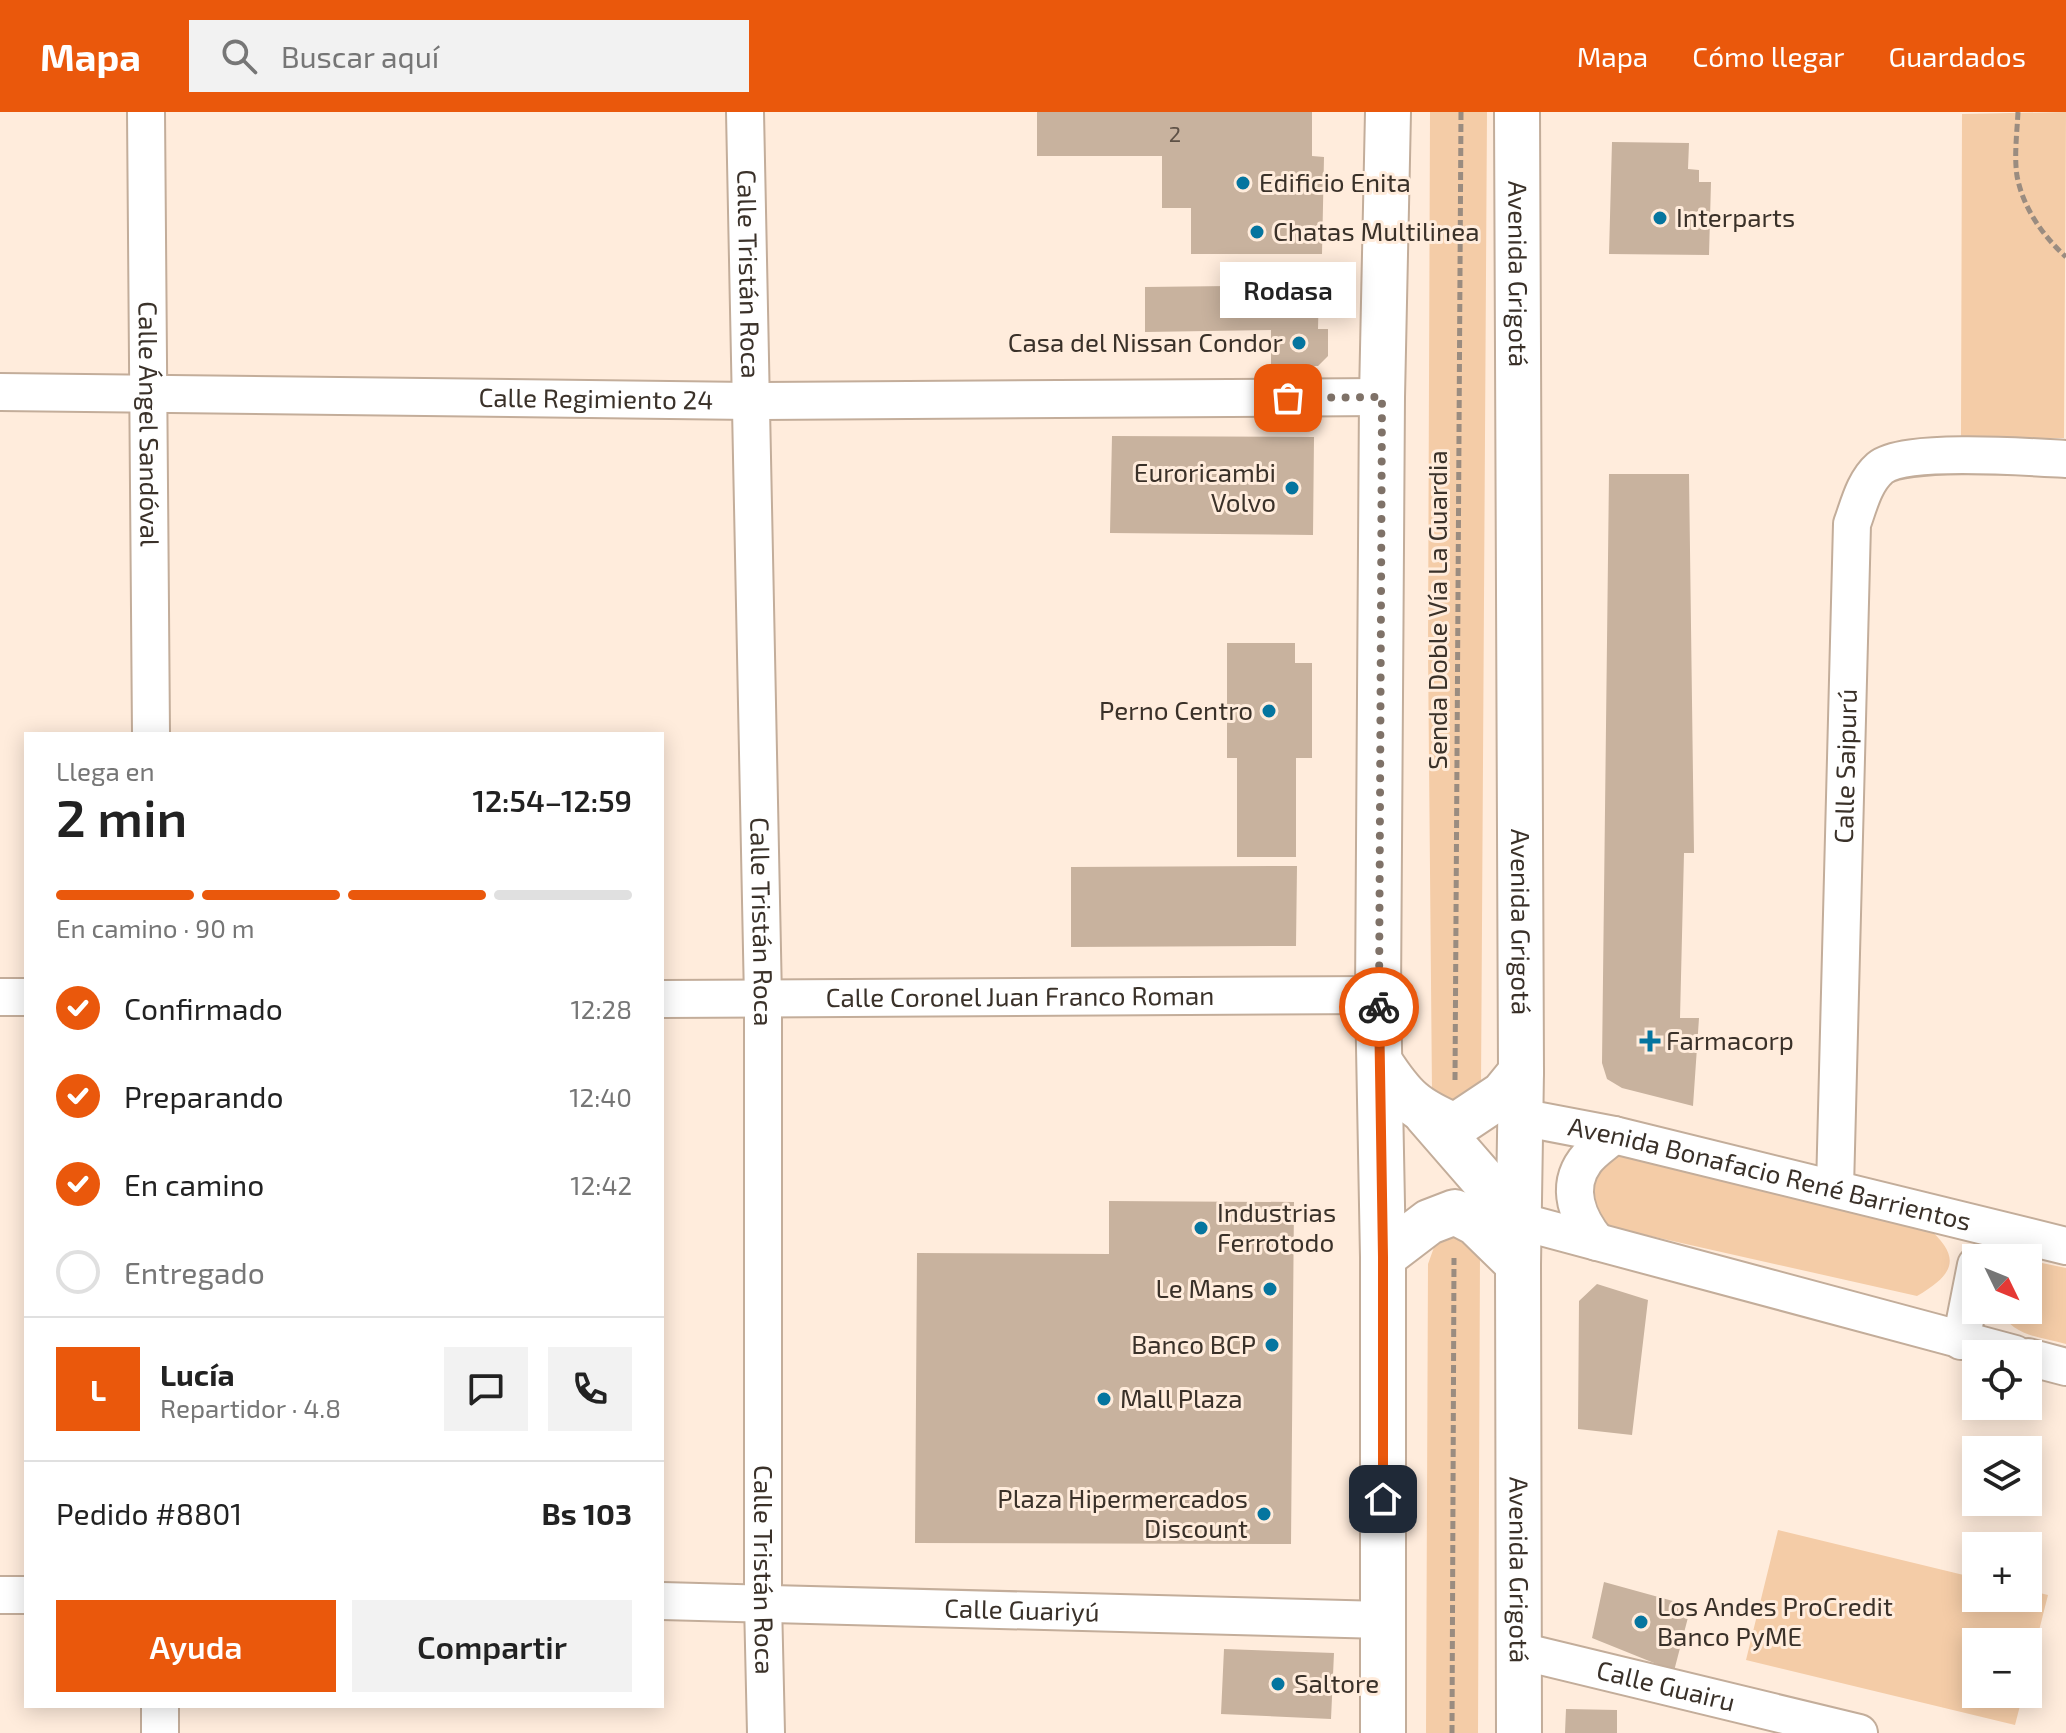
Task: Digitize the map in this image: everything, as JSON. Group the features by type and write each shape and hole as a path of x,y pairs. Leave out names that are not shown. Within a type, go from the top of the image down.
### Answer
{"main road":[{"path":"1383,1733 1383,1257 1378,995 1382,397 1388,112"},
{"name":"Avenida Grigotá","path":"1517,112 1521,1072 1518,1264 1519,1733"},
{"path":"1380,1062 1400,1093 1441,1103 1455,1126 1503,1094 1521,1072"},
{"path":"1441,1103 1474,1170 1519,1221"},
{"path":"1442,1236 1474,1170 1520,1117"},
{"path":"1383,1257 1442,1236 1455,1212 1476,1223 1518,1264"}],"street":[{"name":"Calle Ángel Sandóval","path":"146,112 151,732"},
{"name":"Calle Tristán Roca","path":"745,112 763,999 763,1602 766,1733"},
{"name":"Calle Regimiento 24","path":"0,392 750,401 1382,397"},
{"name":"Calle Saipurú","path":"1835,1188 1852,524 1865,488 1881,467 1903,459 1993,455 2066,459"},
{"name":"Calle Coronel Juan Franco Roman","path":"664,999 1378,995"},
{"path":"0,997 24,997"},
{"name":"Avenida Bonafacio René Barrientos","path":"1520,1117 1614,1135 1835,1188 1980,1243 2066,1246"},
{"path":"1597,1242 1583,1225 1576,1204 1576,1182 1585,1160 1614,1135"},
{"path":"1519,1221 1961,1341 1964,1324"},
{"path":"2042,1361 2066,1367"},
{"path":"0,1595 24,1595"},
{"name":"Calle Guariyú","path":"664,1601 1383,1620"},
{"name":"Calle Guairu","path":"1520,1651 1859,1733"},
{"path":"160,1708 160,1733"}],"path":[{"name":"Senda Doble Vía La Guardia","path":"1441,1103 1461,112"},
{"path":"2018,112 2017,175 2025,202 2046,239 2066,257"},
{"path":"1442,1236 1452,1733"}],"shaded area":[{"path":"1430,112 1487,112 1481,1087 1455,1109 1432,1092 1428,650"},
{"path":"2066,112 2064,438 1961,438 1962,114"},
{"path":"1628,1155 1927,1227 1946,1247 1949,1264 1940,1280 1917,1296 1606,1226 1589,1196 1593,1169 1609,1156"},
{"path":"1454,1235 1480,1253 1478,1733 1426,1733 1428,1264 1437,1239"},
{"path":"2042,1263 2066,1268 2066,1344 2037,1337 2012,1325 2042,1324"},
{"path":"1778,1530 1962,1575 1962,1612 2042,1612 2042,1594 2048,1595 2040,1628 1962,1628 1962,1708 2019,1708 2015,1725 1746,1660"}],"building":[{"path":"1037,112 1312,112 1312,156 1324,157 1322,254 1191,254 1191,208 1162,208 1162,156 1037,156"},
{"name":"Interparts","path":"1612,142 1689,143 1688,169 1699,170 1699,182 1711,182 1709,255 1609,254"},
{"path":"1319,285 1318,329 1328,329 1328,356 1318,366 1271,367 1271,330 1145,332 1145,287"},
{"path":"1112,436 1314,437 1313,535 1110,533"},
{"path":"1609,474 1689,474 1694,853 1684,853 1680,1018 1699,1018 1693,1106 1622,1088 1607,1079 1602,1063"},
{"name":"Perno Centro","path":"1227,643 1295,643 1295,663 1312,663 1312,758 1296,758 1296,857 1237,857 1237,758 1227,758"},
{"path":"1297,866 1296,946 1071,947 1071,867"},
{"name":"Mall Plaza","path":"1109,1201 1294,1202 1291,1544 915,1543 917,1253 1109,1254"},
{"path":"1597,1284 1648,1300 1632,1435 1578,1429 1579,1301"},
{"name":"Los Andes ProCredit Banco PyME","path":"1604,1582 1691,1606 1674,1671 1592,1638"},
{"name":"Saltore","path":"1224,1649 1334,1653 1331,1719 1221,1714"},
{"path":"1566,1709 1617,1710 1617,1733 1565,1733"}],"way so far":[{"path":"1288,398 1382,397 1379,1007"}],"place":[{"name":"Edificio Enita","path":"1243,183"},
{"name":"Interparts","path":"1660,218"},
{"name":"Chatas Multilinea","path":"1257,232"},
{"name":"Casa del Nissan Condor","path":"1299,343"},
{"name":"Rodasa","path":"1288,398"},
{"name":"Euroricambi Volvo","path":"1292,488"},
{"name":"Perno Centro","path":"1269,711"},
{"name":"Farmacorp","path":"1650,1041"},
{"name":"Industrias Ferrotodo","path":"1201,1228"},
{"name":"Le Mans","path":"1270,1289"},
{"name":"Banco BCP","path":"1272,1345"},
{"name":"Mall Plaza","path":"1104,1399"},
{"name":"Plaza Hipermercados Discount","path":"1264,1514"},
{"name":"Los Andes ProCredit Banco PyME","path":"1641,1622"},
{"name":"Saltore","path":"1278,1684"}],"route":[{"path":"1379,1007 1383,1499"}]}
